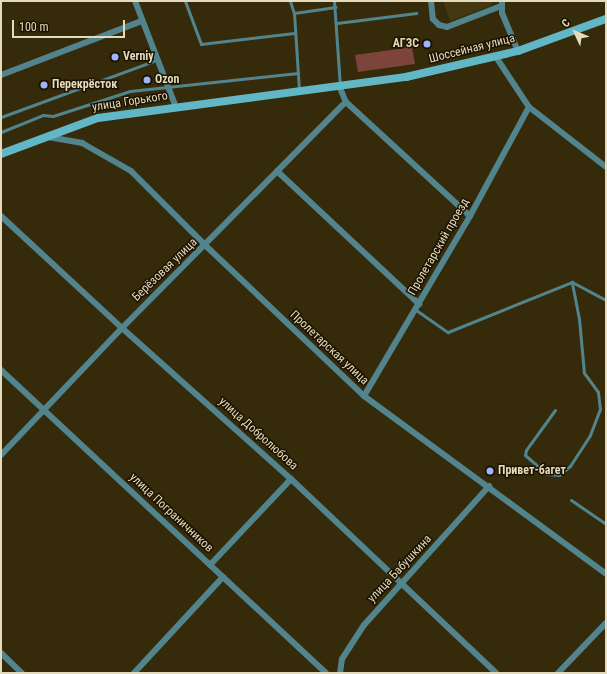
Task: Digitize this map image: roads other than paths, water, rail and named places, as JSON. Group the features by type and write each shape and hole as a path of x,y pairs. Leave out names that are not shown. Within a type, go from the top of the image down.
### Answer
{"main road":[{"name":"Шоссейная улица","path":"340,88 406,77 496,57 518,51 606,19"},
{"name":"улица Горького","path":"1,154 45,136 98,118 176,107 340,88"}],"street":[{"path":"135,1 176,107"},
{"path":"431,1 433,19 439,25 447,27 502,3 518,51"},
{"path":"1,75 142,21"},
{"path":"496,57 529,107 606,167"},
{"path":"340,88 346,102 470,216"},
{"name":"Берёзовая улица","path":"1,455 122,328 206,246 277,171 346,102"},
{"name":"Пролетарский проезд","path":"364,396 470,216 529,107"},
{"name":"Пролетарская улица","path":"45,136 82,143 131,171 206,246 364,396 489,486 606,574"},
{"path":"277,171 417,307"},
{"name":"улица Добролюбова","path":"1,216 122,328 291,479 496,673"},
{"name":"улица Пограничников","path":"1,370 326,673"},
{"path":"210,565 291,479"},
{"name":"улица Бабушкина","path":"340,673 342,659 354,638 489,486"},
{"path":"134,673 223,577"},
{"path":"558,673 606,623"},
{"path":"1,653 22,673"}],"lane":[{"path":"185,1 201,44 294,32"},
{"path":"290,1 294,13 299,93"},
{"path":"334,1 336,7 340,88"},
{"path":"294,13 336,7"},
{"path":"337,23 416,13"},
{"path":"1,117 157,59"},
{"path":"1,132 43,115 53,116 130,91 168,85 298,73"},
{"path":"417,307 448,332 572,282 606,300"},
{"path":"555,410 526,450 525,455 547,474 559,475 570,466 590,435 600,409 598,392 584,373 579,319 572,282"},
{"path":"571,500 606,524"}],"place":[{"name":"АГЗС","path":"427,44"},
{"name":"Verniy","path":"115,57"},
{"name":"Ozon","path":"147,80"},
{"name":"Перекрёсток","path":"44,85"},
{"name":"Привет-багет","path":"490,471"}]}
